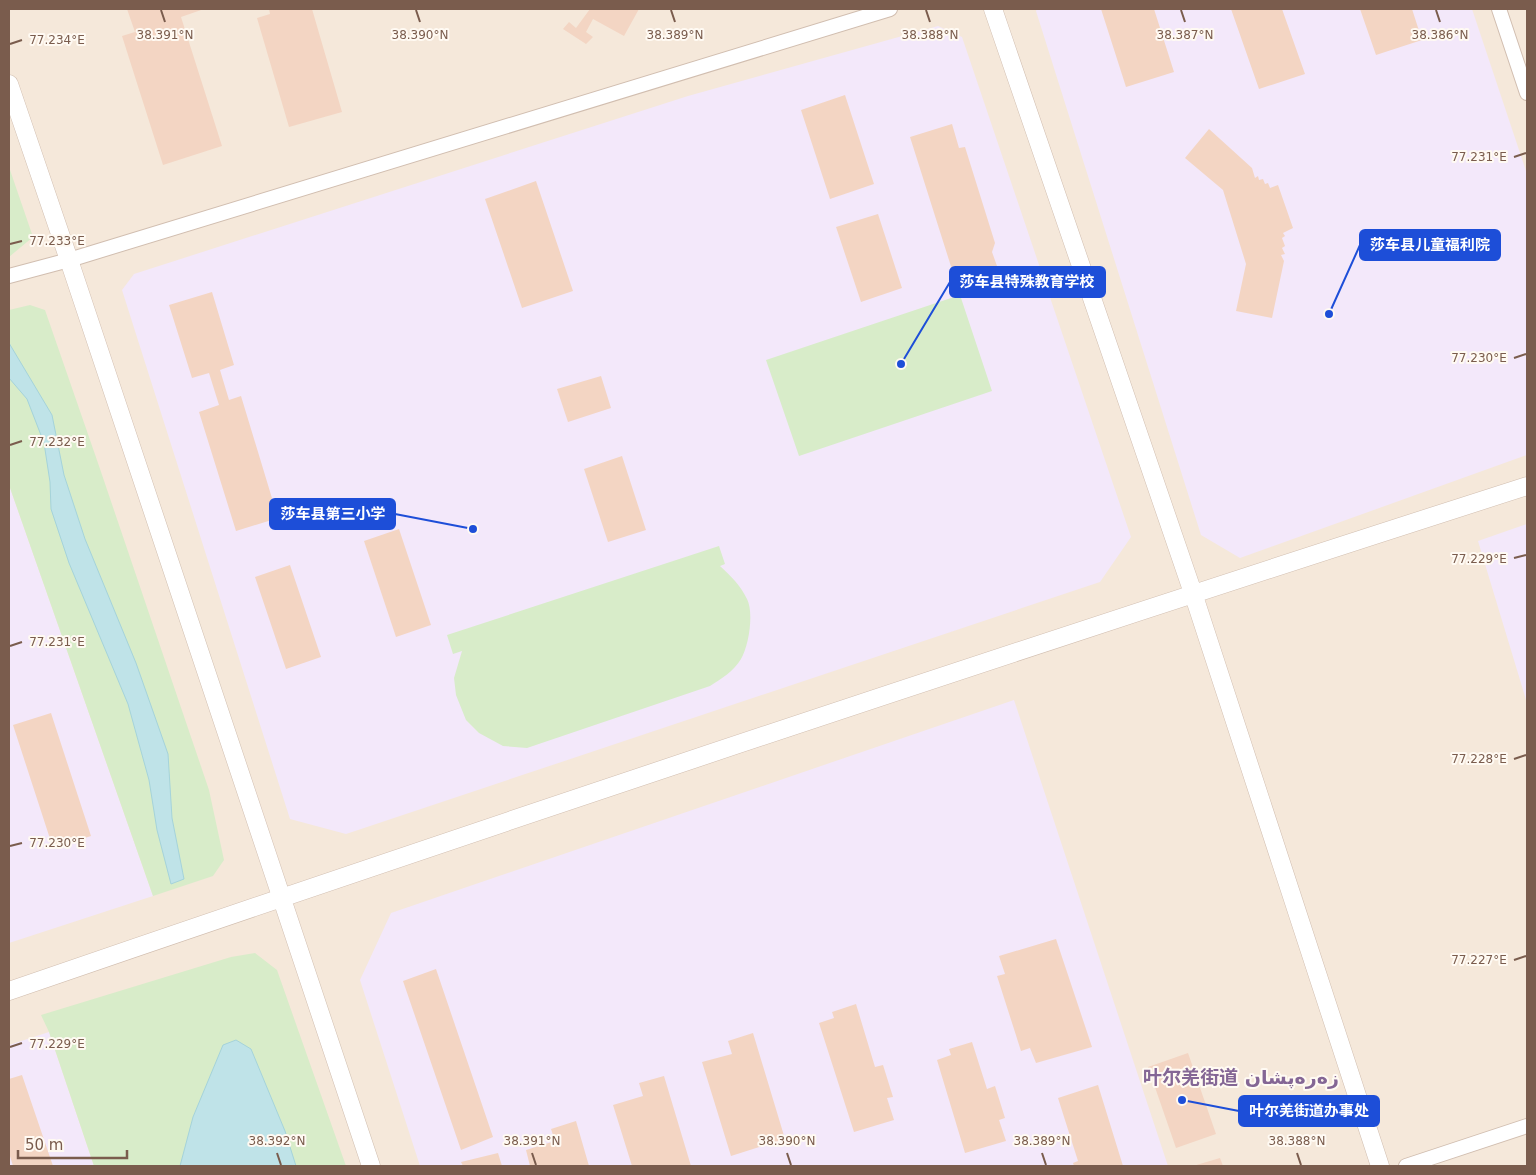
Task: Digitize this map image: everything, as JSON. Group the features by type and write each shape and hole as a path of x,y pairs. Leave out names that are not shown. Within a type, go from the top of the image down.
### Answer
{"street":[{"path":"9,276 69,260 890,9"},
{"path":"993,9 1193,593 1380,1166"},
{"path":"1499,9 1527,93"},
{"path":"9,84 371,1166"},
{"path":"9,991 1193,593 1527,486"},
{"path":"1406,1166 1527,1126"}],"shaded area":[{"path":"9,9 1527,9 1527,1166 9,1166"},
{"path":"1037,9 1472,9 1527,174 1527,455 1240,558 1201,535 1036,11"},
{"path":"938,26 962,37 1131,537 1100,582 346,834 290,819 122,290 134,274 688,96"},
{"path":"9,485 153,896 9,943"},
{"path":"1527,524 1527,703 1478,541"},
{"path":"1014,700 1168,1166 420,1166 360,980 391,913"},
{"path":"49,1032 94,1166 9,1166 9,1045"}],"green space":[{"path":"9,167 33,237 9,257"},
{"path":"960,295 992,391 799,456 766,360"},
{"path":"30,305 45,310 209,790 224,860 213,876 153,896 9,485 9,310"},
{"path":"719,546 725,564 720,566 735,581 747,599 750,620 748,638 741,659 731,671 718,681 710,686 527,748 503,746 479,733 466,720 456,695 454,678 462,651 453,654 447,635"},
{"path":"255,953 277,970 346,1166 94,1166 49,1032 41,1015 231,957"}],"water":[{"path":"9,343 52,415 64,475 85,539 136,663 168,754 172,818 184,879 171,884 157,830 149,780 128,704 69,563 51,509 50,482 44,443 27,399 9,378"},
{"path":"236,1040 251,1049 285,1131 296,1166 180,1166 193,1117 223,1045"}],"building":[{"path":"127,9 204,9 181,17 222,146 163,165 122,36 135,32"},
{"path":"269,9 312,9 342,112 289,127 257,18 270,14"},
{"path":"590,9 639,9 624,36 593,19 586,32 593,37 586,44 563,29 569,22 576,28"},
{"path":"1101,9 1154,9 1174,72 1126,87"},
{"path":"1231,9 1282,9 1305,74 1259,89"},
{"path":"1360,9 1412,9 1422,40 1376,55"},
{"path":"845,95 874,184 830,199 801,110"},
{"path":"952,124 959,148 965,147 995,243 992,252 997,266 955,279 910,137"},
{"path":"1209,129 1252,168 1255,178 1258,176 1259,180 1263,179 1270,188 1278,185 1293,228 1283,233 1285,236 1282,238 1285,246 1282,248 1285,254 1281,255 1284,261 1272,318 1236,311 1246,264 1223,190 1185,158"},
{"path":"536,181 573,291 522,308 485,199"},
{"path":"878,214 902,288 861,302 836,227"},
{"path":"212,292 234,365 220,370 229,400 241,396 278,518 236,531 199,412 219,405 209,373 192,378 169,305"},
{"path":"601,376 611,408 568,422 557,389"},
{"path":"622,456 646,530 608,542 584,469"},
{"path":"399,529 431,625 396,637 364,541"},
{"path":"290,565 321,657 286,669 255,577"},
{"path":"51,713 91,836 53,848 13,725"},
{"path":"1056,939 1092,1047 1036,1063 1030,1048 1021,1051 997,976 1005,974 999,956"},
{"path":"436,969 493,1137 461,1150 403,981"},
{"path":"856,1004 875,1067 883,1065 893,1097 887,1098 894,1120 854,1132 819,1023 834,1018 832,1012"},
{"path":"753,1033 785,1139 731,1156 702,1062 732,1054 728,1041"},
{"path":"972,1042 987,1089 995,1086 1005,1118 999,1120 1006,1141 965,1153 937,1060 951,1055 949,1049"},
{"path":"1188,1053 1216,1134 1176,1148 1148,1067"},
{"path":"22,1075 53,1166 13,1166 9,1153 9,1079"},
{"path":"664,1076 691,1166 632,1166 613,1105 643,1096 639,1083"},
{"path":"1098,1085 1123,1166 1074,1166 1073,1163 1078,1161 1058,1098"},
{"path":"576,1121 589,1166 530,1166 526,1150 555,1141 551,1129"},
{"path":"498,1153 502,1166 463,1166 461,1162"},
{"path":"1220,1158 1223,1166 1193,1166"}],"place":[{"name":"莎车县儿童福利院","path":"1329,314"},
{"name":"莎车县特殊教育学校","path":"901,364"},
{"name":"莎车县第三小学","path":"473,529"},
{"name":"叶尔羌街道办事处","path":"1182,1100"}],"district":[{"name":"叶尔羌街道 زەرەپشان","path":"1241,1077"}]}
